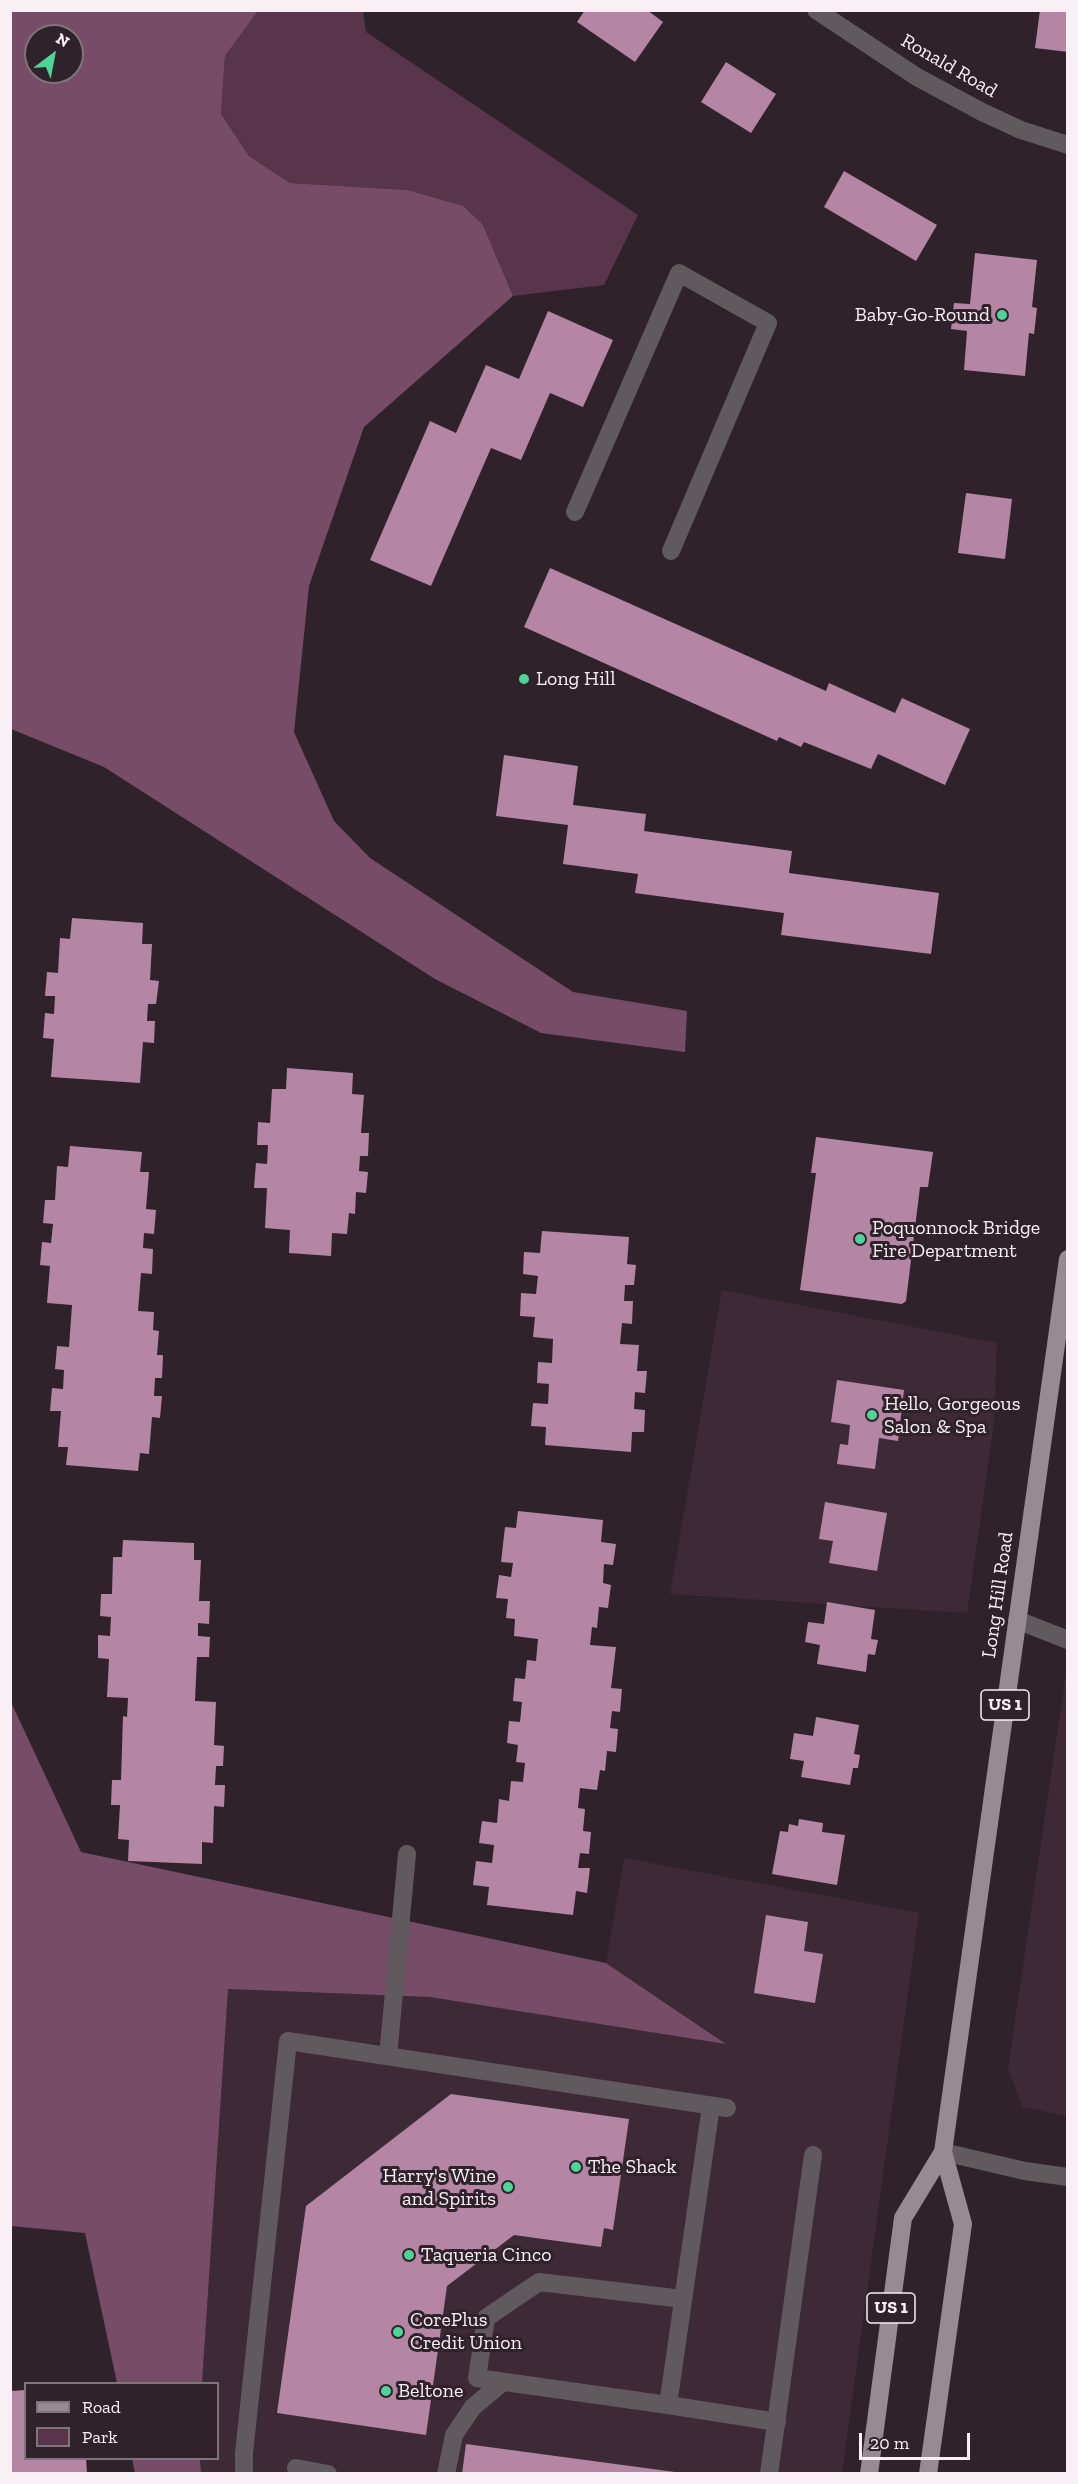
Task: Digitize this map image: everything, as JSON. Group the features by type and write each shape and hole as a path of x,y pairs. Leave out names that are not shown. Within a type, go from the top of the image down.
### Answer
{"main road":[{"name":"Long Hill Road","path":"869,2474 903,2218 943,2152 1068,1259"},
{"name":"Long Hill Road","path":"928,2474 963,2224 943,2152"}],"street":[{"name":"Ronald Road","path":"816,10 917,77 982,112 1021,130 1068,145"},
{"path":"575,512 679,273 768,323 671,551"},
{"path":"1017,1620 1068,1640"},
{"path":"388,2056 407,1854"},
{"path":"244,2474 243,2453 288,2042 719,2107 683,2299 668,2405"},
{"path":"943,2152 1025,2171 1068,2177"},
{"path":"769,2474 813,2155"},
{"path":"683,2299 539,2282 486,2318 477,2378 777,2422"},
{"path":"446,2474 454,2435 473,2407 503,2382"},
{"path":"296,2468 328,2474"}],"shaded area":[{"path":"10,11 258,11 225,56 221,114 249,156 290,183 407,190 463,206 483,225 513,296 364,427 309,586 294,732 334,821 370,858 573,992 687,1011 685,1052 541,1033 435,979 104,767 11,729"},
{"path":"722,1290 997,1343 994,1423 967,1613 670,1594"},
{"path":"1067,1666 1068,2116 1022,2107 1008,2068"},
{"path":"10,1700 81,1852 606,1963 726,2044 430,1997 228,1989 202,2382 117,2382 85,2233 11,2226"},
{"path":"624,1858 919,1913 842,2473 201,2474 200,2460 219,2460 219,2382 202,2382 227,1989 430,1997 725,2043 606,1963"},
{"path":"132,2460 200,2460 201,2473 135,2473"}],"green space":[{"path":"258,11 363,11 366,32 638,215 604,285 513,296 483,225 407,190 290,183 249,156 221,114 225,56"}],"building":[{"path":"585,10 647,10 663,22 635,62 577,22"},
{"path":"1040,10 1068,10 1068,52 1035,48"},
{"path":"726,62 776,94 751,133 701,102"},
{"path":"844,171 937,225 916,261 824,207"},
{"path":"975,253 1037,260 1032,307 1037,308 1034,334 1029,333 1025,376 964,370 967,331 951,329 954,303 970,304"},
{"path":"548,311 613,340 583,407 550,393 521,460 491,448 431,586 370,560 430,421 456,433 486,365 519,379"},
{"path":"966,493 1012,499 1005,559 958,553"},
{"path":"550,568 826,691 829,683 895,713 902,698 970,729 945,785 878,754 871,769 804,742 801,747 779,737 777,741 524,627"},
{"path":"504,755 578,766 573,805 646,814 644,831 792,851 789,873 939,893 931,954 781,935 784,913 635,893 638,874 563,864 568,825 496,816"},
{"path":"72,918 143,923 142,944 152,944 150,980 159,981 156,1004 148,1004 147,1021 155,1021 154,1043 143,1042 140,1083 51,1077 54,1039 43,1038 45,1013 54,1014 55,996 45,996 47,972 58,973 60,938 70,939"},
{"path":"287,1068 353,1073 352,1094 364,1095 361,1133 369,1133 368,1156 360,1156 359,1171 368,1172 366,1193 356,1192 355,1214 349,1213 347,1234 332,1233 331,1256 289,1253 290,1230 265,1228 267,1188 254,1188 256,1163 267,1164 268,1145 257,1145 258,1122 270,1123 272,1089 286,1089"},
{"name":"Poquonnock Bridge Fire Department","path":"816,1137 933,1152 928,1187 920,1187 906,1301 902,1304 800,1290 816,1173 811,1173"},
{"path":"70,1146 142,1152 140,1172 149,1172 146,1209 156,1210 154,1234 144,1233 143,1248 153,1249 152,1274 141,1273 138,1311 154,1312 153,1330 159,1331 157,1355 163,1355 162,1378 155,1378 154,1396 162,1396 160,1418 152,1417 149,1454 140,1453 138,1471 66,1465 68,1447 58,1447 61,1411 50,1411 52,1388 63,1389 64,1370 55,1369 57,1346 69,1347 72,1305 47,1303 50,1266 40,1265 42,1242 51,1243 53,1224 43,1223 45,1200 55,1200 57,1166 68,1167"},
{"path":"542,1231 629,1237 627,1264 636,1265 634,1285 625,1285 624,1301 633,1301 632,1324 622,1323 620,1344 639,1345 637,1371 647,1371 645,1393 635,1392 634,1409 645,1410 644,1432 632,1432 631,1452 545,1445 546,1427 531,1426 533,1403 548,1404 549,1384 537,1383 538,1362 552,1363 553,1339 533,1337 535,1317 520,1316 521,1293 536,1294 538,1276 523,1274 524,1252 540,1253"},
{"path":"837,1380 904,1390 898,1441 879,1438 875,1469 837,1464 840,1444 848,1445 850,1425 831,1422"},
{"path":"825,1502 887,1513 877,1571 829,1563 833,1541 819,1539"},
{"path":"518,1511 603,1520 601,1542 616,1544 613,1565 604,1564 603,1583 611,1585 608,1608 599,1607 597,1628 592,1627 590,1645 616,1647 611,1688 622,1689 620,1712 612,1711 610,1728 618,1729 616,1752 607,1751 605,1771 600,1770 597,1790 580,1788 578,1808 585,1809 583,1831 591,1832 589,1854 580,1853 578,1868 590,1868 587,1893 576,1891 573,1915 487,1905 489,1887 473,1885 476,1861 492,1863 494,1845 479,1843 482,1821 497,1823 499,1799 509,1801 511,1781 523,1782 525,1763 516,1762 518,1745 507,1743 509,1721 520,1722 522,1702 513,1701 515,1678 525,1679 527,1660 536,1661 538,1639 514,1636 515,1619 506,1618 508,1599 496,1598 499,1575 511,1577 513,1563 501,1562 505,1527 516,1528"},
{"path":"123,1540 194,1543 194,1560 201,1560 199,1601 210,1601 209,1624 198,1623 198,1636 210,1637 209,1657 197,1657 195,1701 216,1702 214,1745 224,1746 223,1766 216,1766 215,1785 225,1785 224,1807 214,1806 213,1843 202,1842 202,1864 128,1861 129,1840 118,1839 120,1805 111,1805 112,1780 121,1780 123,1716 127,1717 128,1698 107,1697 109,1659 98,1658 98,1635 110,1636 111,1617 100,1616 101,1594 112,1594 113,1557 122,1557"},
{"path":"827,1602 875,1610 871,1639 878,1640 875,1655 868,1654 866,1672 817,1664 820,1645 805,1642 808,1622 824,1624"},
{"path":"816,1717 859,1725 854,1754 860,1755 858,1768 853,1768 850,1785 801,1777 804,1761 790,1759 794,1733 813,1736"},
{"path":"799,1819 823,1823 822,1832 845,1835 837,1885 772,1874 780,1831 788,1832 789,1824 798,1826"},
{"path":"766,1915 808,1922 804,1951 823,1954 815,2003 754,1993"},
{"path":"451,2094 629,2119 613,2230 604,2228 601,2247 514,2235 447,2286 426,2435 277,2413 306,2206"},
{"path":"24,2390 24,2460 86,2460 87,2474 10,2474 10,2391"},
{"path":"466,2444 675,2472 674,2474 462,2474"}],"place":[{"name":"Baby-Go-Round","path":"1002,315"},
{"name":"Long Hill","path":"524,679"},
{"name":"Poquonnock Bridge Fire Department","path":"860,1239"},
{"name":"Hello, Gorgeous Salon & Spa","path":"872,1415"},
{"name":"The Shack","path":"576,2167"},
{"name":"Harry's Wine and Spirits","path":"508,2187"},
{"name":"Taqueria Cinco","path":"409,2255"},
{"name":"CorePlus Credit Union","path":"398,2332"},
{"name":"Beltone","path":"386,2391"}]}
